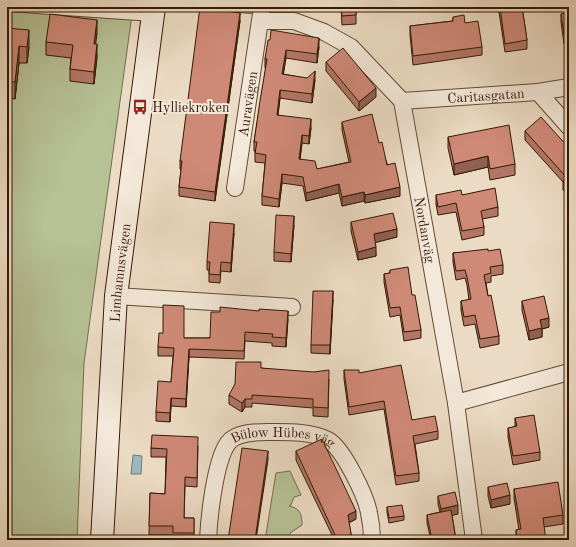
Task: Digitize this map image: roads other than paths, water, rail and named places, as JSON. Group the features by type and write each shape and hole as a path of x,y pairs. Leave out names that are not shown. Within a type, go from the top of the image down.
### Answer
{"main road":[{"name":"Limhamnsvägen","path":"102,540 116,296 154,12"}],"street":[{"path":"262,14 294,21 324,32 351,47 402,101"},
{"name":"Auravägen","path":"235,188 262,14"},
{"name":"Caritasgatan","path":"402,101 538,92 569,87"},
{"path":"538,92 569,127"},
{"name":"Nordanväg","path":"402,101 456,403 474,540"},
{"path":"116,296 292,307"},
{"path":"456,403 569,372"},
{"name":"Bülow Hübes väg","path":"208,540 209,512 221,458 229,442 248,432 287,432 319,436 329,440 338,448 357,482 369,511 372,540"}],"lane":[{"path":"8,7 154,12"}],"water":[{"path":"133,455 142,456 141,474 131,474"}],"place":[{"name":"Hylliekroken","path":"140,107"}]}
